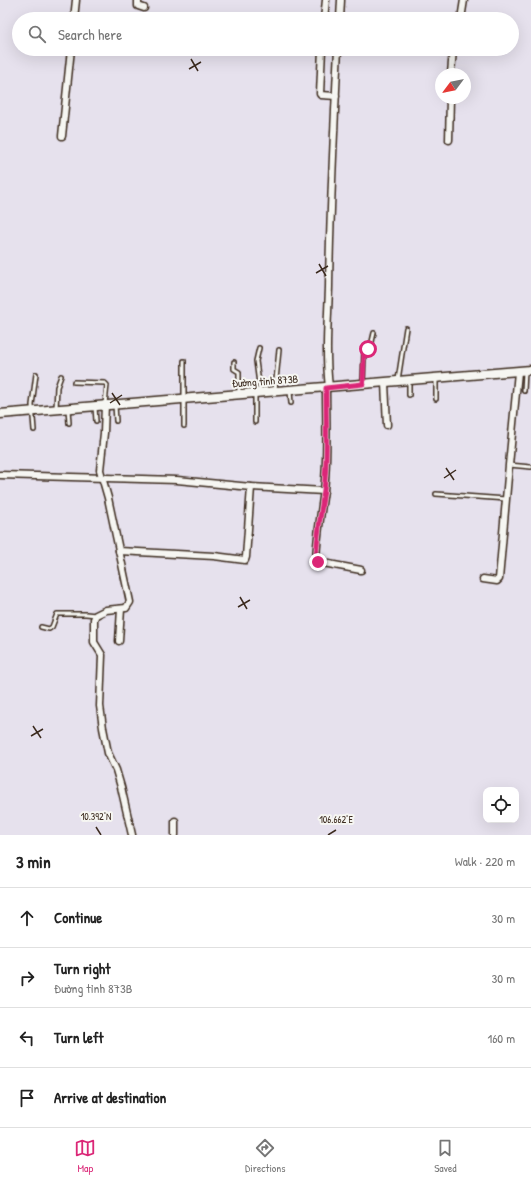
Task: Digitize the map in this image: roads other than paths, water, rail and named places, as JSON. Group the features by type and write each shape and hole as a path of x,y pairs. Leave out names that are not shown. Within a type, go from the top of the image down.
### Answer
{"main road":[{"name":"Đường tỉnh 873B","path":"0,414 105,404 290,391 525,371"}],"street":[{"path":"75,12 76,0"},
{"path":"138,0 138,6 144,8"},
{"path":"325,12 326,0"},
{"path":"340,12 341,0"},
{"path":"462,12 464,0"},
{"path":"62,136 70,56"},
{"path":"322,56 320,94 336,96"},
{"path":"338,56 329,261 328,388 324,491 317,537 316,560 318,562 361,570"},
{"path":"451,68 452,56"},
{"path":"449,140 450,104"},
{"path":"483,579 497,581 499,579 509,465 525,371"},
{"path":"385,383 387,425"},
{"path":"105,404 104,433 100,464 101,478 108,498 130,602 126,608 106,610 96,616 94,620 94,642 102,655 100,706 103,728 108,753 116,770 121,787 132,835"},
{"path":"0,475 177,480 251,487 324,491"},
{"path":"119,551 214,556 245,560 251,487"},
{"path":"119,641 121,609"},
{"path":"175,820 175,835"}],"lane":[{"path":"398,381 406,328"},
{"path":"363,384 364,353 371,346 374,333"},
{"path":"255,422 257,393 256,361 259,348"},
{"path":"274,392 279,350"},
{"path":"184,361 184,426"},
{"path":"234,362 234,369 239,372 239,394"},
{"path":"524,391 525,371"},
{"path":"34,430 32,411 36,374"},
{"path":"56,409 56,387 61,376"},
{"path":"436,378 436,399"},
{"path":"409,380 409,395"},
{"path":"74,382 105,383 107,385 105,404"},
{"path":"290,391 291,403"},
{"path":"115,404 116,421"},
{"path":"95,405 96,421"},
{"path":"68,408 69,423"},
{"path":"509,465 531,467"},
{"path":"436,494 506,499"},
{"path":"41,628 52,627 57,614 86,614 96,616"}]}
